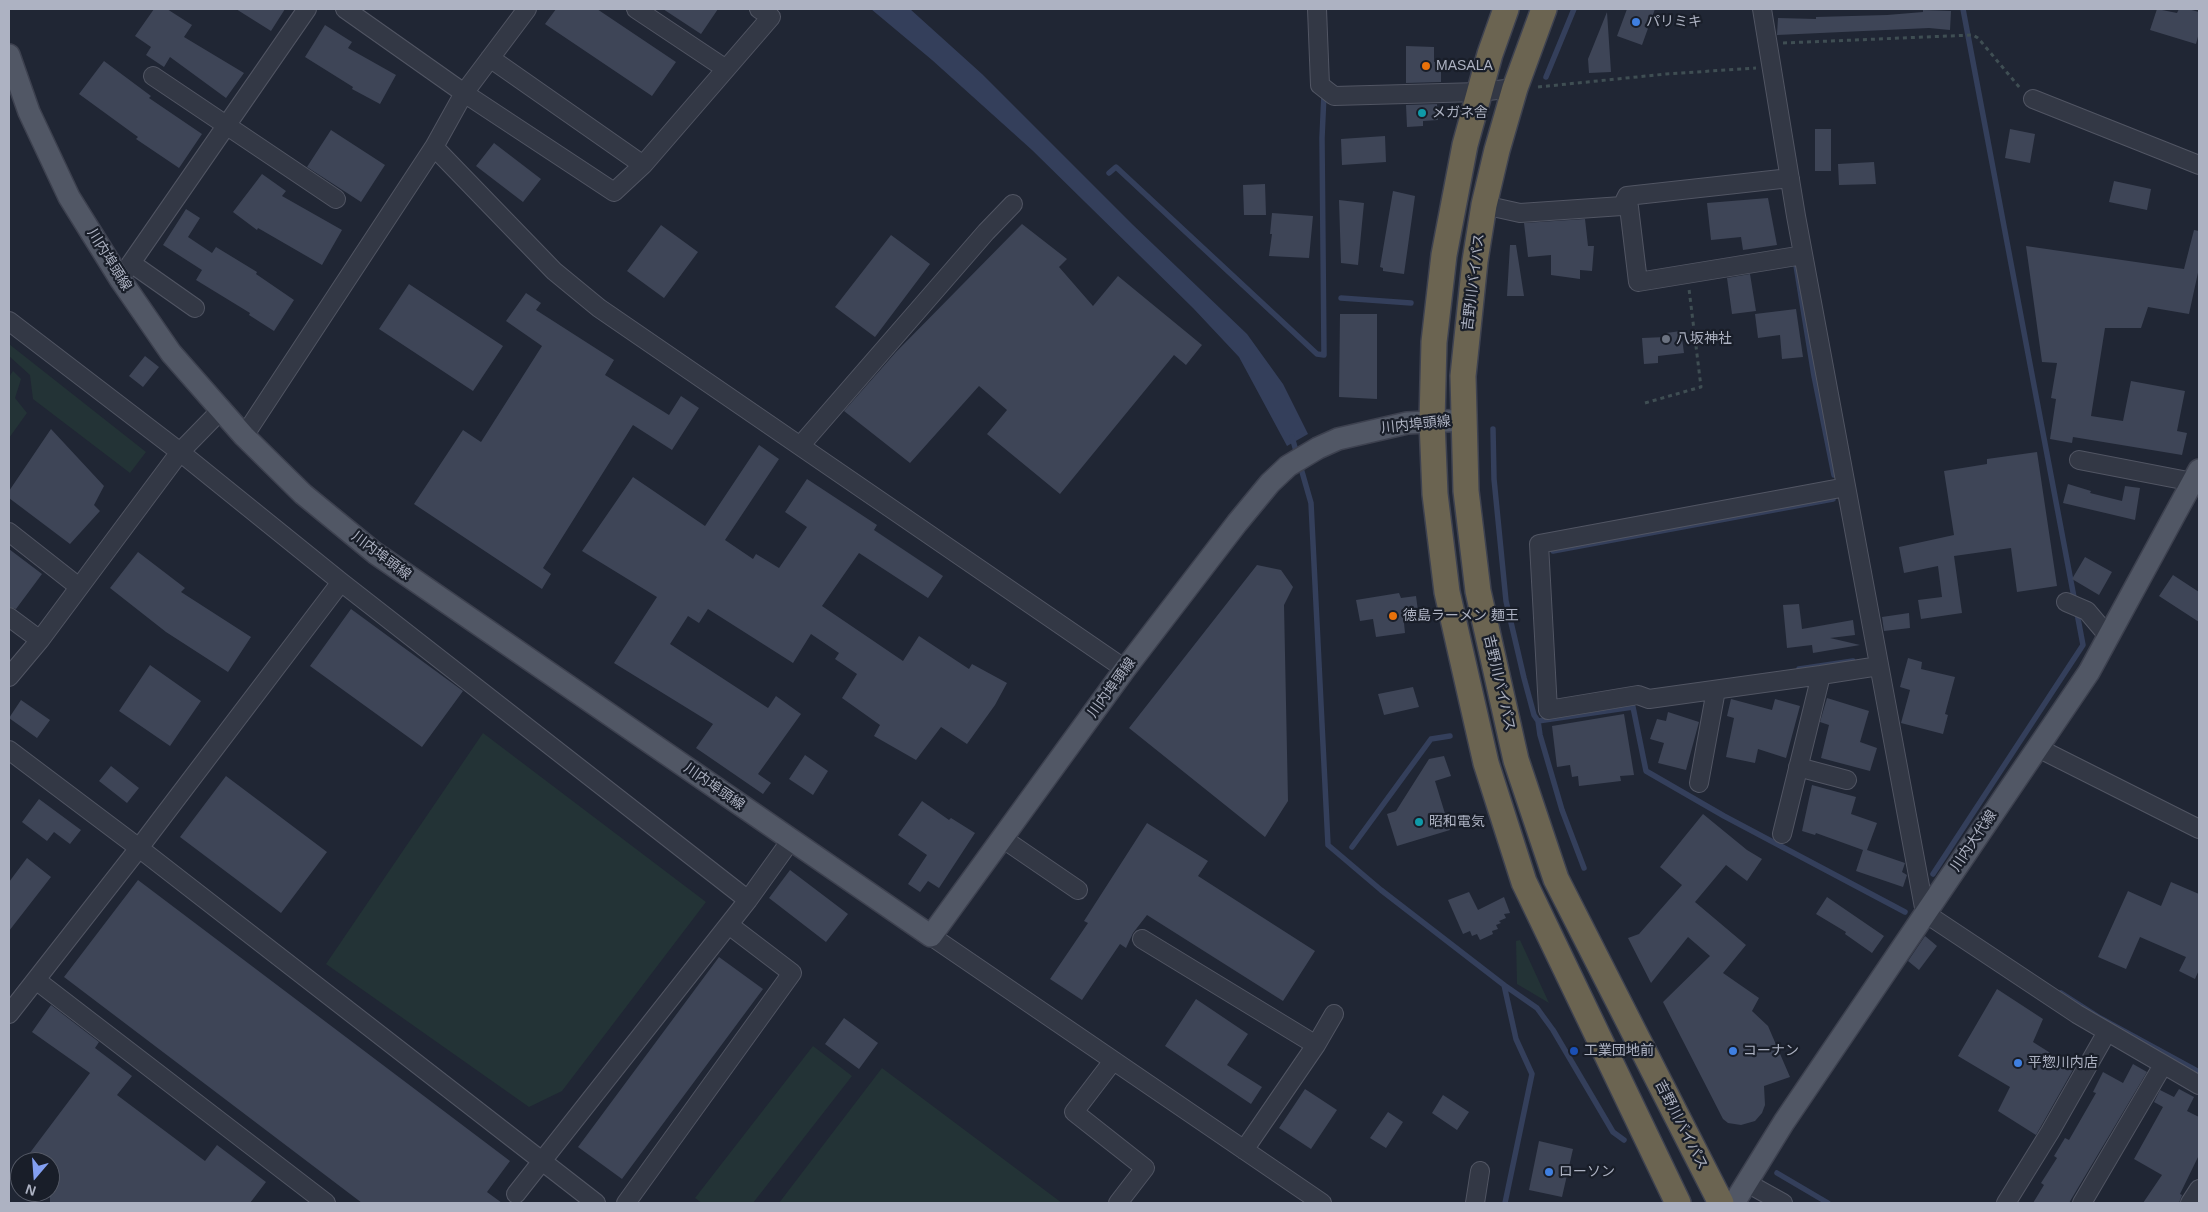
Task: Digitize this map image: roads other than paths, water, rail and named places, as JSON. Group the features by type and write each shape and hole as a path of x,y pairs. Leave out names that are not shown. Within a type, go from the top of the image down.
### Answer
{"highway":[{"path":"1506,9 1490,54 1465,144 1444,255 1434,342 1432,421 1435,494 1447,592 1486,763 1524,882 1678,1203"},
{"name":"吉野川バイパス","path":"1544,9 1515,88 1497,150 1484,205 1475,261 1463,376 1466,492 1478,591 1519,769 1556,879 1721,1203"}],"main road":[{"name":"川内埠頭線","path":"9,55 29,112 69,196 126,271 171,353 244,436 303,494 375,553 931,936 1125,669 1237,522 1270,483 1288,466 1318,448 1338,439 1370,430 1407,423 1465,420"},
{"name":"川内大代線","path":"1734,1203 1784,1122 2089,672 2196,476"}],"street":[{"path":"195,308 126,271 306,9"},
{"path":"345,9 464,94 614,192 643,165 771,16 759,9"},
{"path":"244,436 434,147 464,94 527,9"},
{"path":"636,9 726,69"},
{"path":"1317,9 1320,86 1334,96 1479,92 1515,88"},
{"path":"1762,9 1803,256 1925,913 2077,1014 2199,1085"},
{"path":"490,58 643,165"},
{"path":"153,76 336,199"},
{"path":"2034,98 2199,165"},
{"path":"434,147 554,271 599,308 1125,669"},
{"path":"1622,206 1627,196 1790,178"},
{"path":"800,446 986,232 1013,204"},
{"path":"1484,205 1520,213 1628,207 1638,282 1803,256"},
{"path":"9,321 180,452 341,582 748,900"},
{"path":"9,677 40,640 180,452 221,410"},
{"path":"2079,460 2196,476"},
{"path":"1846,487 1540,544 1548,710 1638,695 1649,699 1879,666"},
{"path":"9,532 79,587"},
{"path":"9,1014 139,848 341,582"},
{"path":"2066,602 2087,611 2109,637"},
{"path":"9,617 40,640"},
{"path":"1782,834 1821,675"},
{"path":"1699,783 1716,690"},
{"path":"2038,748 2199,829"},
{"path":"9,750 139,848 596,1203"},
{"path":"1798,768 1848,780"},
{"path":"1002,838 1078,890"},
{"path":"516,1194 729,925 790,840"},
{"path":"626,1203 792,973 729,925"},
{"path":"931,936 1322,1203"},
{"path":"1142,939 1316,1045"},
{"path":"36,980 326,1203"},
{"path":"1244,1150 1316,1045 1334,1014"},
{"path":"2006,1203 2050,1132 2107,1032"},
{"path":"1113,1060 1074,1112 1145,1168 1118,1203"},
{"path":"2082,1203 2164,1065"},
{"path":"1475,1203 1480,1171"},
{"path":"1747,1182 1783,1203"},
{"path":"2190,1203 2199,1189"}],"water":[{"path":"871,9 910,9 982,74 1132,224 1247,334 1283,384 1308,434 1287,446 1239,357 1193,308 1032,150 932,60"}],"waterway":[{"path":"1546,77 1574,9"},
{"path":"1933,874 2083,645 1963,9"},
{"path":"1109,173 1116,167 1317,354 1324,355 1322,138 1324,94"},
{"path":"1795,259 1814,376 1834,475"},
{"path":"1341,298 1411,303"},
{"path":"1493,429 1494,479 1506,601 1534,715 1538,721 1540,735 1562,810 1584,868"},
{"path":"1292,437 1311,503 1328,845 1381,890 1504,985 1537,1008 1553,1030 1613,1132 1624,1140"},
{"path":"1553,551 1833,499"},
{"path":"1799,669 1853,661"},
{"path":"1538,721 1633,707 1646,771 1724,816 1905,912"},
{"path":"1352,847 1431,739 1450,736"},
{"path":"1504,985 1516,1039 1532,1074 1505,1203"},
{"path":"2061,993 2100,1018 2199,1072"},
{"path":"1777,1173 1828,1203"}],"place":[{"name":"パリミキ","path":"1636,22"},
{"name":"MASALA","path":"1426,66"},
{"name":"メガネ舎","path":"1422,113"},
{"name":"八坂神社","path":"1666,339"},
{"name":"徳島ラーメン 麺王","path":"1393,616"},
{"name":"昭和電気","path":"1419,822"},
{"name":"工業団地前","path":"1574,1051"},
{"name":"コーナン","path":"1733,1051"},
{"name":"平惣川内店","path":"2018,1063"},
{"name":"ローソン","path":"1549,1172"}]}
